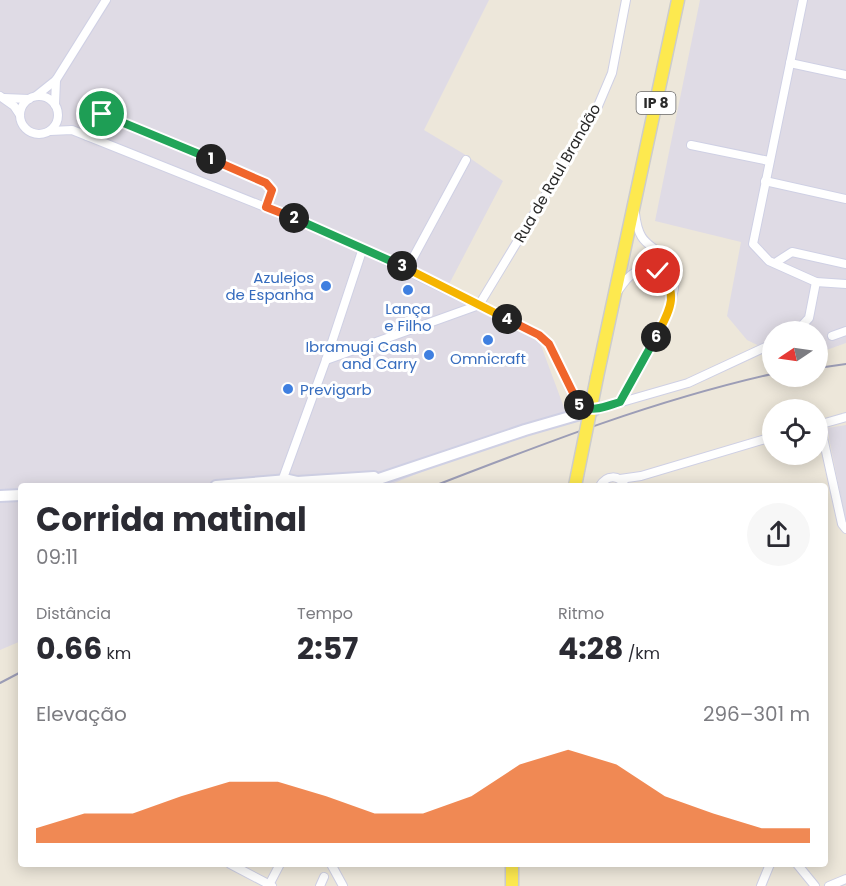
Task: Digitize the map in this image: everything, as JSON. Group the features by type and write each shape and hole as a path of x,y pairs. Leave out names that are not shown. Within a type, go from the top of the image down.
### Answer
{"main road":[{"name":"IP 8","path":"576,483 678,0"},
{"path":"512,867 512,886"}],"street":[{"path":"20,115 22,106 56,80 106,0"},
{"name":"Rua de Raul Brandão","path":"479,305 595,113 612,73 626,0"},
{"path":"803,0 753,244 769,261 816,282 846,284"},
{"path":"790,63 846,75"},
{"path":"55,105 56,80"},
{"path":"2,97 14,106 20,115 22,124 31,133 37,135 50,131 72,130 266,207 363,248 544,339 554,354 579,406 594,410"},
{"path":"2,97 48,98 72,130"},
{"path":"50,131 58,121 59,114"},
{"path":"87,136 102,114 266,183 272,190 266,207"},
{"path":"691,145 769,161"},
{"path":"407,269 466,160"},
{"path":"765,181 846,199"},
{"path":"620,402 666,318 675,286 675,274 664,257 645,243 640,236 635,206"},
{"path":"363,248 326,360 288,463 278,483 333,483 389,476"},
{"path":"775,263 792,252 846,264"},
{"path":"615,295 634,272 650,269 658,271 665,278 673,297"},
{"path":"806,321 809,318 816,282"},
{"path":"326,360 479,305"},
{"path":"832,336 846,331"},
{"path":"367,483 525,430 688,382 762,349"},
{"path":"828,422 846,417"},
{"path":"626,483 640,476 762,440"},
{"path":"288,463 298,483"},
{"path":"828,463 842,524 846,529"},
{"path":"601,483 609,477 622,483"},
{"path":"0,496 18,495"},
{"path":"237,867 271,885 279,867"},
{"path":"333,867 343,886"},
{"path":"761,886 769,867"},
{"path":"799,867 815,886"},
{"path":"320,886 324,877"},
{"path":"830,886 846,879"}],"shaded area":[{"path":"0,0 489,0 424,130 503,181 446,290 539,340 566,413 394,483 18,483 18,642 0,650"},
{"path":"700,0 846,0 846,343 828,349 828,321 762,321 762,347 747,340 727,316 741,242 655,221"},
{"path":"846,425 846,522 828,433 828,428"}],"railway":[{"path":"828,367 846,364"},
{"path":"442,483 643,410 686,396 762,377"},
{"path":"0,683 18,674"}],"place":[{"name":"Azulejos de Espanha","path":"326,286"},
{"name":"Lança e Filho","path":"408,290"},
{"name":"Omnicraft","path":"488,340"},
{"name":"Ibramugi Cash and Carry","path":"429,355"},
{"name":"Previgarb","path":"288,389"}],"route":[{"path":"102,114 266,183 272,190 266,207 363,248 539,335 549,344 579,406 586,409 594,410 620,402 666,318 673,297 665,278 658,271"}]}
